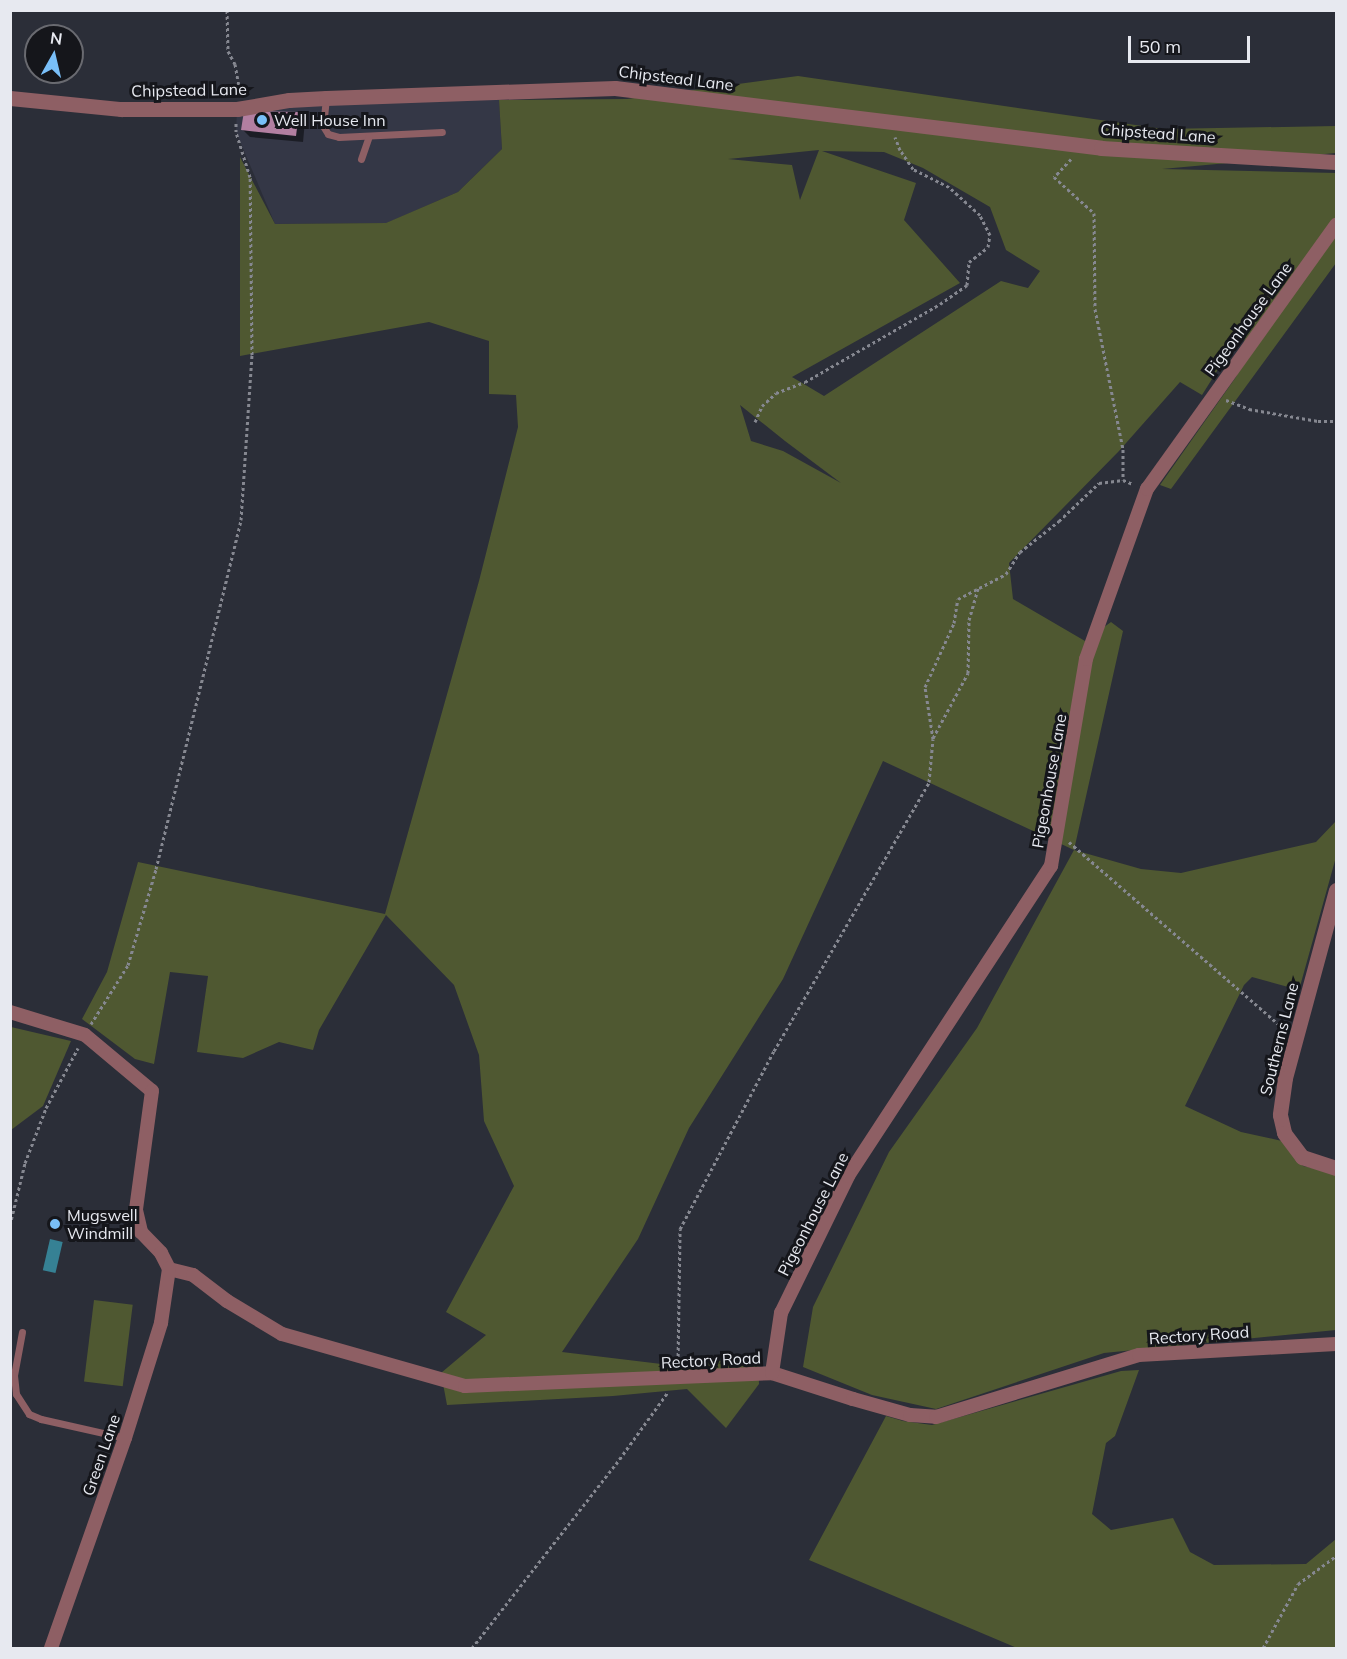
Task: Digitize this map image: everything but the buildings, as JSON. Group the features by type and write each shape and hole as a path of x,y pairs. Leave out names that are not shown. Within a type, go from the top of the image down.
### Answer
{"street":[{"name":"Chipstead Lane","path":"10,98 121,109 237,109 288,100 615,88 1084,146 1336,162"},
{"name":"Pigeonhouse Lane","path":"772,1373 781,1313 848,1176 1051,866 1086,659 1147,489 1336,225"},
{"name":"Southerns Lane","path":"1336,890 1285,1078 1280,1115 1284,1133 1302,1157 1336,1168"},
{"path":"10,1012 85,1035 152,1091 136,1210 141,1232 161,1253 169,1269"},
{"name":"Rectory Road","path":"169,1269 194,1275 227,1301 282,1334 465,1386 678,1379 772,1373 876,1406 910,1415 936,1417 1139,1355 1336,1344"},
{"name":"Green Lane","path":"51,1648 125,1438 161,1323 169,1269"}],"lane":[{"path":"326,98 323,126 328,134 339,137 442,132"},
{"path":"361,159 369,136"},
{"path":"22,1332 14,1375 16,1394 29,1414 41,1419 125,1438"}],"path":[{"path":"10,1225 25,1163 46,1108 85,1035 128,965 156,869 241,520 252,355 250,177 236,132 240,91 235,64 228,51 227,10"},
{"path":"755,422 762,406 776,393 805,382 940,304 967,285 969,262 988,247 990,236 980,215 949,187 913,169 900,150 889,122"},
{"path":"1084,146 1054,177 1094,213 1095,309 1123,449 1123,480"},
{"path":"1213,395 1249,409 1318,421 1336,421"},
{"path":"472,1648 616,1464 678,1379 680,1228 774,1051 929,782 933,739 925,687 954,623 958,599 1006,574 1020,552 1059,521 1099,483 1123,480 1147,489"},
{"path":"933,739 968,673 969,620 978,588"},
{"path":"1058,833 1296,1040"},
{"path":"1263,1648 1298,1584 1336,1556"}],"shaded area":[{"path":"289,100 499,100 502,149 458,192 387,223 275,224 236,132 237,109"}],"green space":[{"path":"798,76 1163,129 1336,126 1336,153 1162,169 1336,173 1336,263 1171,489 1160,485 1236,377 1249,320 1202,395 1180,382 1119,451 1009,563 1013,599 1085,641 1111,622 1123,631 1074,850 883,761 783,979 689,1128 638,1239 562,1352 678,1366 758,1356 759,1384 726,1428 687,1389 613,1396 447,1405 441,1373 486,1335 446,1312 514,1186 484,1121 479,1055 454,985 386,915 319,1030 313,1050 279,1042 243,1058 197,1052 208,976 170,972 154,1064 135,1059 82,1019 107,972 138,862 385,914 479,581 518,427 516,395 489,394 489,341 429,322 240,356 240,157 275,224 386,223 458,192 502,149 499,100 627,99","holes":["819,150 800,200 792,165 728,159","822,151 884,152 923,168 990,207 1006,250 1040,271 1028,288 1001,281 824,396 792,377 960,283 904,220 916,183","740,405 841,483 783,451 751,441"]},
{"path":"1336,821 1336,857 1299,990 1252,977 1244,985 1185,1106 1241,1132 1282,1141 1303,1166 1336,1173 1336,1330 1104,1353 936,1409 872,1395 803,1367 813,1307 889,1152 977,1028 1074,850 1141,869 1181,873 1316,842"},
{"path":"11,1027 71,1041 43,1106 11,1130"},
{"path":"94,1300 133,1305 123,1386 84,1381"},
{"path":"1139,1370 1115,1436 1106,1443 1092,1514 1111,1530 1173,1518 1190,1552 1214,1565 1306,1564 1336,1539 1336,1648 1017,1648 809,1560 886,1416 932,1425 1121,1371"}],"water":[{"path":"50,1239 63,1242 55,1273 43,1270"}],"place":[{"name":"Well House Inn","path":"262,120"},
{"name":"Mugswell Windmill","path":"55,1224"}]}
